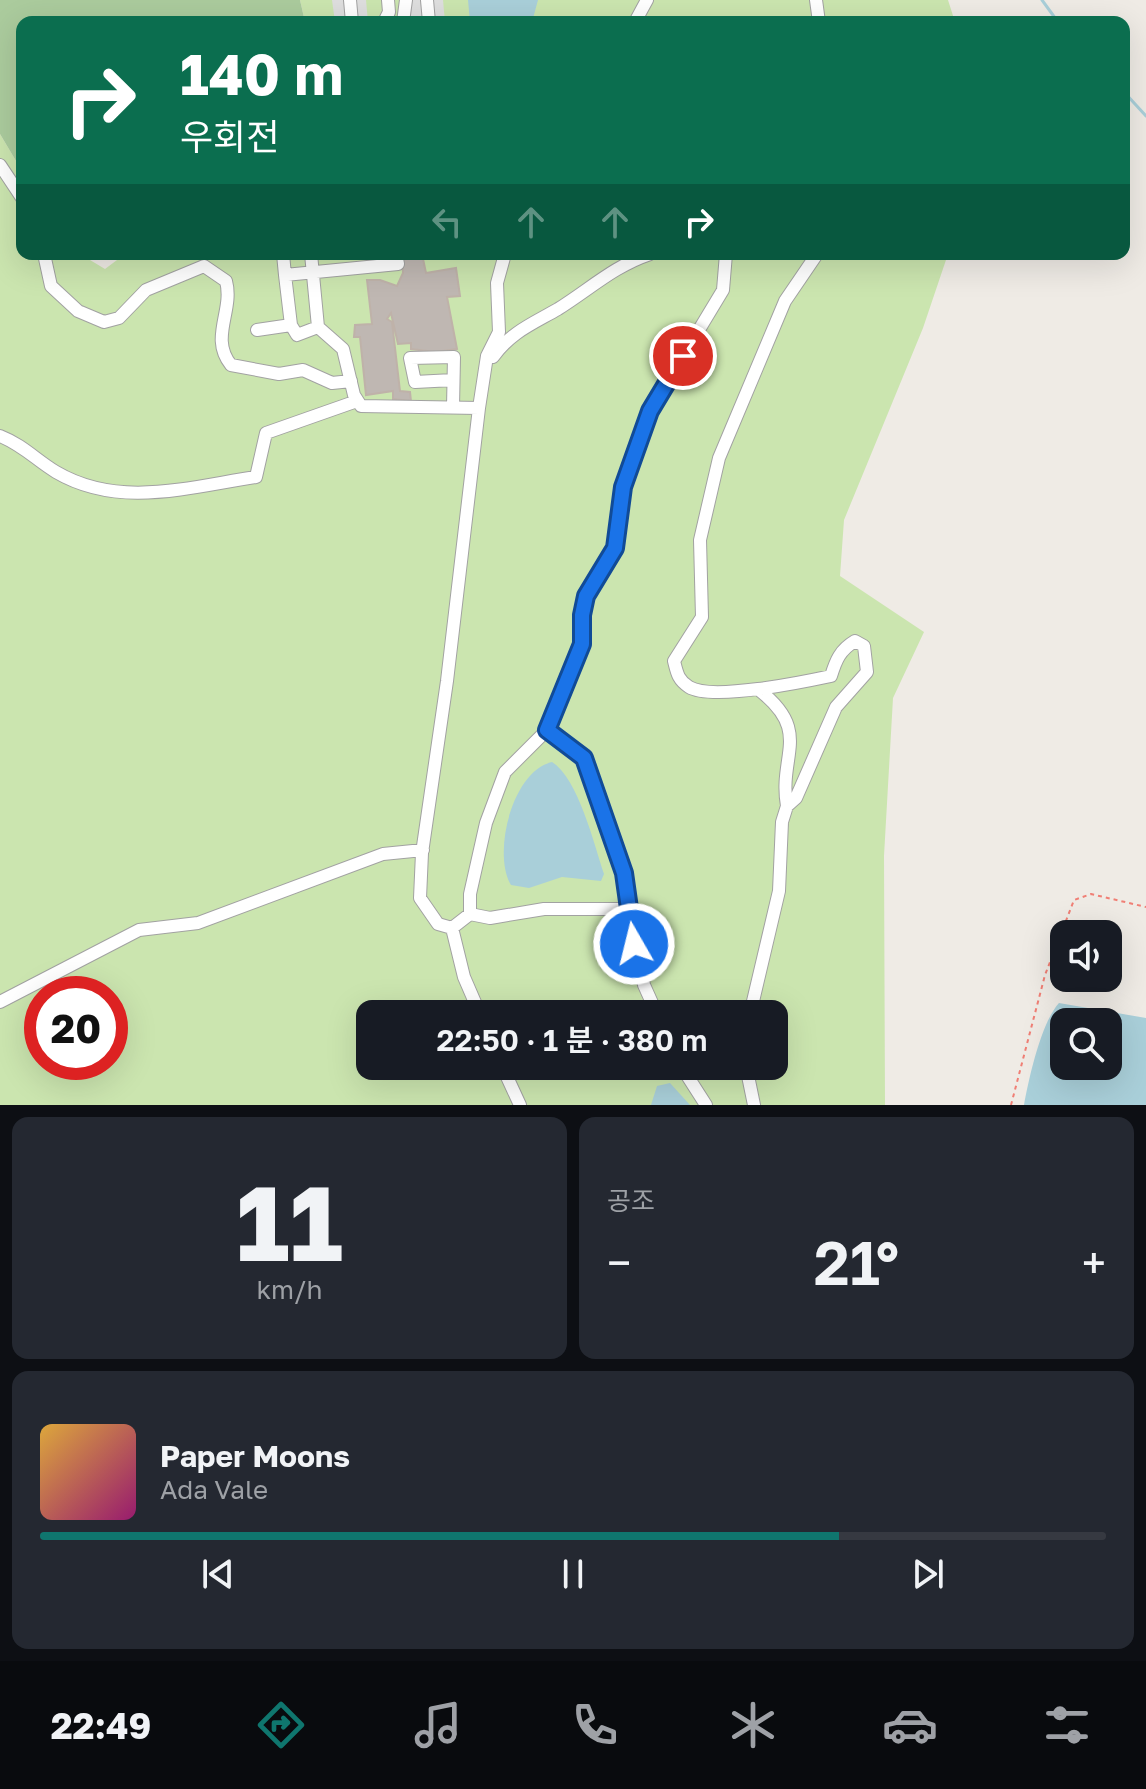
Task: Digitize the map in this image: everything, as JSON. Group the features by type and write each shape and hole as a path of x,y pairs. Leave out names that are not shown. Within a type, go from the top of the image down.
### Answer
{"lane":[{"path":"0,165 16,189"},
{"path":"45,260 51,286 78,311 104,322 119,318 146,290 204,266 226,281 230,293 220,332 222,354 231,365 279,374 303,370 332,383 351,381"},
{"path":"284,260 291,325 297,335 318,327"},
{"path":"312,260 318,327 343,349 361,406 479,408"},
{"path":"333,260 334,270"},
{"path":"285,275 334,270 363,260 398,264 397,260"},
{"path":"452,928 438,924 420,898 423,850 447,681 479,408 487,356 499,332 497,283 503,260"},
{"path":"485,370 505,341 524,325 559,308 623,263 632,260"},
{"path":"470,914 470,894 486,823 505,772 547,730 582,644 582,615 586,596 615,548 623,487 650,411 675,373 691,339 717,303 723,290 726,260"},
{"path":"787,806 796,798 841,698 867,672 868,657 864,646 855,641 837,657 831,676 759,690 691,689 677,677 674,661 702,617 700,540 719,458 785,301 813,260"},
{"path":"257,330 291,325"},
{"path":"453,380 453,407"},
{"path":"0,436 24,446 55,472 87,486 119,492 184,490 256,477 266,433 357,401"},
{"path":"753,1000 779,891 782,822 787,806 785,792 792,742 785,715 759,690"},
{"path":"547,730 584,758 624,873 644,985 651,1000"},
{"path":"0,1002 139,930 198,923 383,854 423,850"},
{"path":"452,928 470,914 490,918 544,909 630,909"},
{"path":"452,928 464,977 474,1000"},
{"path":"508,1080 520,1105"},
{"path":"690,1080 706,1105"},
{"path":"749,1080 754,1105"}],"path":[{"path":"1011,1105 1045,975 1074,900 1091,894 1146,907"}],"green space":[{"path":"0,0 300,0 304,16 16,16 16,161 0,134"},
{"path":"300,0 948,0 953,16 304,16"},
{"path":"0,134 16,161 16,260 90,260 105,269 117,260 946,260 923,328 844,520 840,576 924,632 893,698 884,856 885,1105 0,1105"}],"shaded area":[{"path":"332,0 366,0 367,16 334,16"},
{"path":"403,0 443,0 444,16 399,16"}],"water":[{"path":"468,0 538,0 534,16 469,16"},
{"path":"552,762 570,782 577,797 604,874 601,881 562,877 529,888 511,885 504,854 509,815 526,781 538,769"},
{"path":"1059,1003 1088,1008 1056,1008"},
{"path":"1122,1014 1146,1018 1146,1105 1024,1105 1050,1018 1050,1080 1122,1080"},
{"path":"670,1083 690,1105 651,1105 657,1086"}],"building":[{"path":"402,260 423,260 426,273 456,268 460,296 447,297 457,349 435,352 411,349 411,343 398,344 391,313 387,319 392,322 400,391 410,392 411,401 393,399 393,391 366,395 360,337 354,337 355,325 372,324 367,280 380,280 397,286 403,273"}],"waterway":[{"path":"1042,0 1054,16"},
{"path":"1130,99 1146,116"}],"route":[{"path":"634,944 624,873 584,758 547,730 582,644 582,615 586,596 615,548 623,487 650,411 683,356"}]}
